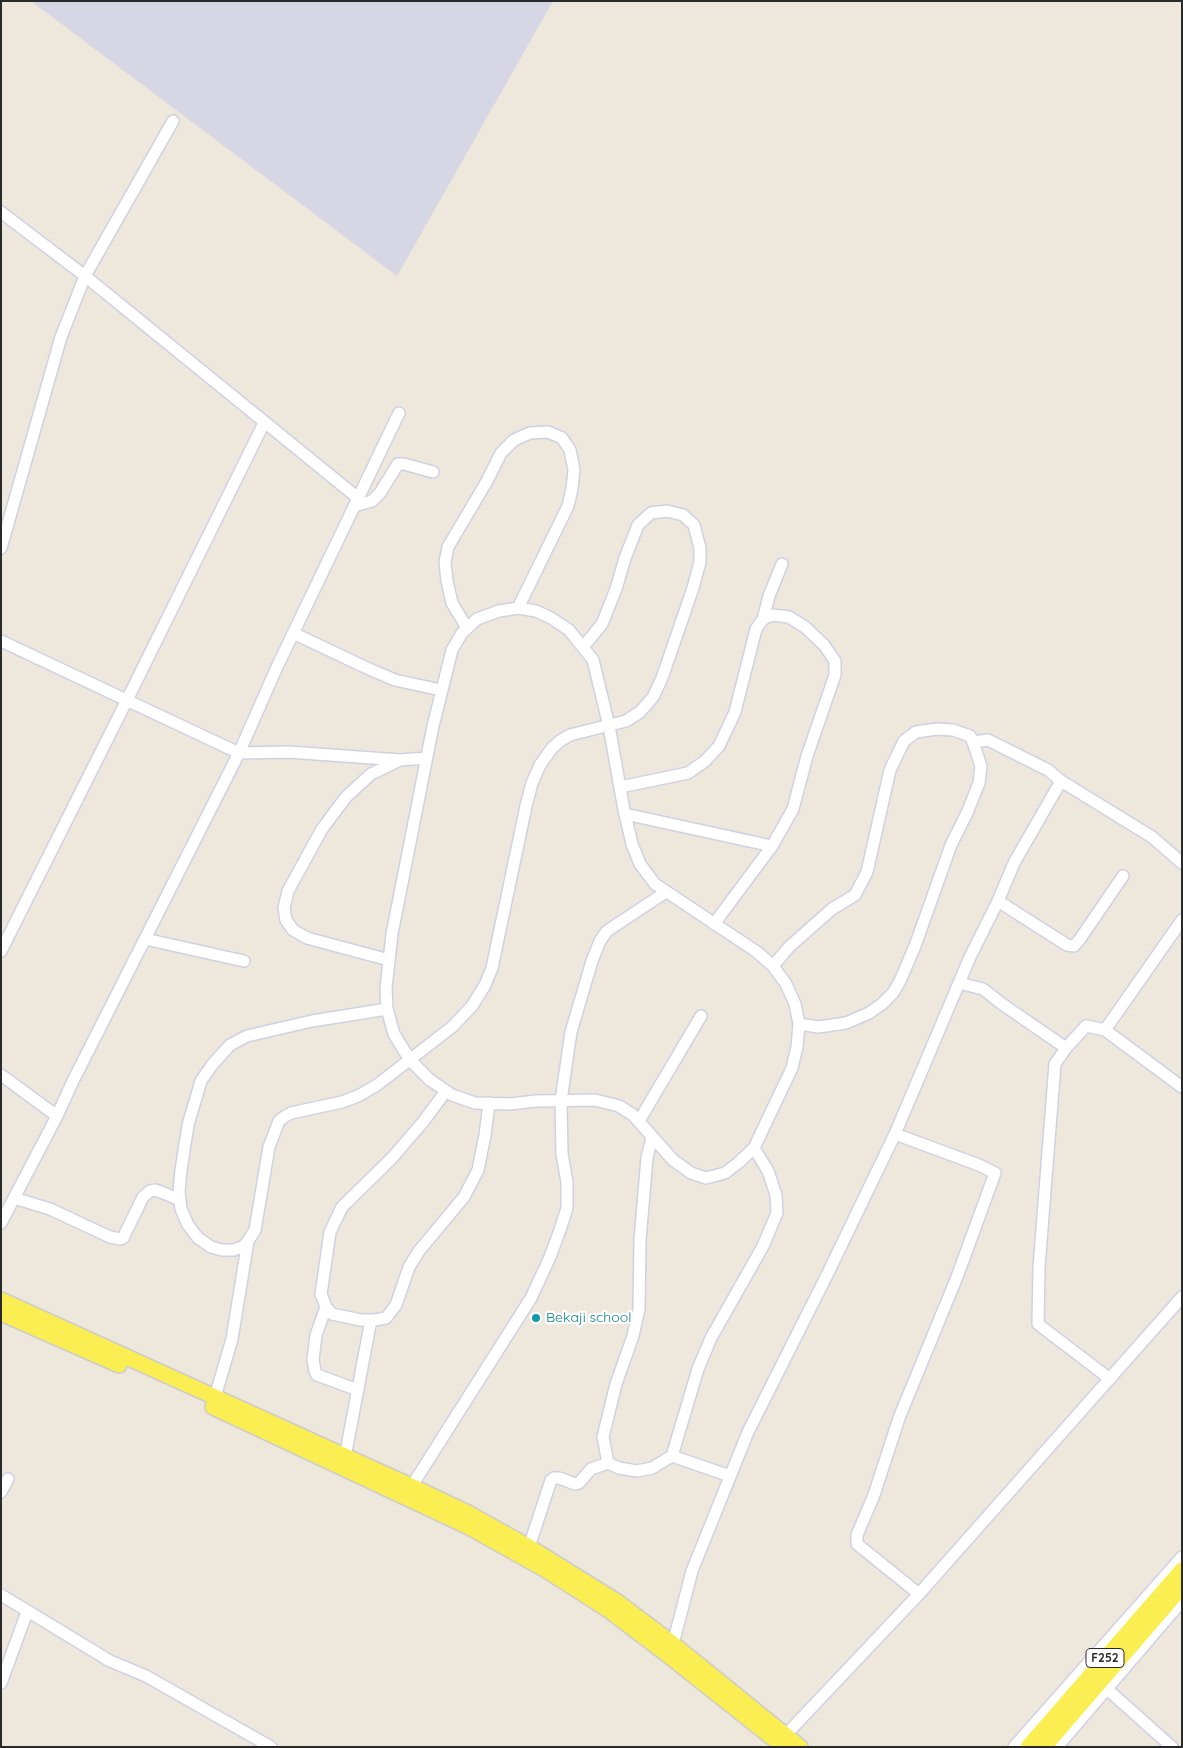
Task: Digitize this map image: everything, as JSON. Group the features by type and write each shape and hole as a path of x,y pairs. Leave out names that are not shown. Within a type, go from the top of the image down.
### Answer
{"main road":[{"path":"1,1300 158,1377 530,1547 616,1601 673,1644 783,1741"},
{"path":"1,1313 158,1377 215,1397 345,1457 408,1491 546,1570 610,1611 783,1741 800,1747"},
{"name":"F252","path":"1028,1747 1182,1570"},
{"name":"F252","path":"1044,1747 1182,1587"}],"street":[{"path":"1,548 61,337 85,276 173,120"},
{"path":"1,212 85,276 264,423 356,502 372,501 380,493 398,464 433,472"},
{"path":"1,1223 240,753 293,633 399,413"},
{"path":"1,951 264,423"},
{"path":"467,628 452,603 445,562 448,547 487,481 501,453 514,440 530,433 548,432 562,438 570,450 574,470 572,489 564,514 518,608"},
{"path":"387,1009 312,1021 247,1036 230,1045 212,1065 201,1081 188,1125 181,1170 181,1209 188,1225 198,1238 211,1247 222,1250 234,1250 244,1246 248,1241 255,1230 269,1147 279,1121 291,1113 342,1102 358,1096 377,1085 452,1027 472,1006 485,985 492,968 526,806 532,783 540,765 552,748 570,735 626,721 640,712 652,697 662,678 700,562 700,548 694,525 683,515 667,511 652,513 638,526 602,624 583,647"},
{"path":"620,788 688,773 705,761 718,746 734,712 756,629 763,619 769,596 782,564"},
{"path":"518,608 536,611 569,630 593,660 609,726 625,814 632,844 640,864 655,884 756,952 773,966 786,984 795,1004 799,1024 797,1047 792,1068 754,1148 725,1173 706,1178 691,1173 674,1160 632,1114 619,1106 595,1100 561,1100 510,1104 475,1103 452,1095 430,1080 410,1060 394,1034 387,1009 386,988 389,960 400,889 440,690 452,650 462,633 477,619 499,611 518,608"},
{"path":"714,924 772,846 793,809 816,730 835,675 835,661 824,645 805,627 788,617 773,615 763,619"},
{"path":"293,633 395,680 440,690"},
{"path":"1,641 240,753 290,752 400,760 426,758"},
{"path":"773,966 789,947 832,908 856,896 867,872 890,770 904,741 916,732 937,729 953,730 966,734 973,742 981,766 980,783 951,845 915,946 894,992 869,1013 846,1023 818,1027 799,1024"},
{"path":"973,742 988,740 1048,770 1061,781 1152,837 1182,863"},
{"path":"389,960 307,938 293,930 286,920 284,908 288,891 322,829 346,797 371,774 400,760"},
{"path":"673,1644 692,1571 748,1432 895,1134 959,983 1014,863 1061,781"},
{"path":"625,814 772,846"},
{"path":"998,900 1067,945 1074,946 1123,876"},
{"path":"408,1491 531,1298 550,1257 567,1208 567,1182 562,1154 561,1100 571,1032 592,961 600,941 607,931 666,892"},
{"path":"1105,1030 1182,920"},
{"path":"145,939 244,961"},
{"path":"959,983 982,988 1066,1048"},
{"path":"638,1121 701,1016"},
{"path":"1110,1378 1038,1324 1040,1267 1055,1064 1066,1048 1086,1026 1105,1030 1182,1087"},
{"path":"1,1076 57,1116"},
{"path":"446,1091 423,1122 392,1158 342,1207 330,1232 323,1268 321,1294 326,1307 332,1314 361,1320 386,1318 396,1305 409,1267 464,1197 478,1170 489,1103"},
{"path":"895,1134 979,1165 995,1173 957,1276 900,1418 874,1495 856,1534 857,1544 919,1594"},
{"path":"608,1463 603,1437 616,1384 633,1336 639,1310 640,1240 652,1136"},
{"path":"530,1547 551,1480 554,1478 575,1484 579,1483 591,1469 608,1463 619,1468 637,1471 652,1468 672,1456 698,1369 711,1338 763,1246 777,1212 776,1194 768,1171 754,1148"},
{"path":"14,1198 50,1208 110,1237 120,1239 124,1238 143,1197 150,1192 155,1190 180,1200"},
{"path":"215,1397 232,1339 248,1241"},
{"path":"783,1741 919,1594 1182,1297"},
{"path":"326,1307 316,1335 313,1360 315,1371 317,1375 358,1390"},
{"path":"345,1457 371,1320"},
{"path":"672,1456 730,1476"},
{"path":"1,1492 8,1479"},
{"path":"1014,1747 1182,1556"},
{"path":"1,1595 27,1612 67,1633 110,1661 146,1676 271,1747"},
{"path":"1057,1747 1182,1601"},
{"path":"1,1682 27,1612"},
{"path":"1107,1689 1172,1747"}],"shaded area":[{"path":"31,1 553,1 397,276"}],"place":[{"name":"Bekaji school","path":"536,1318"}]}
